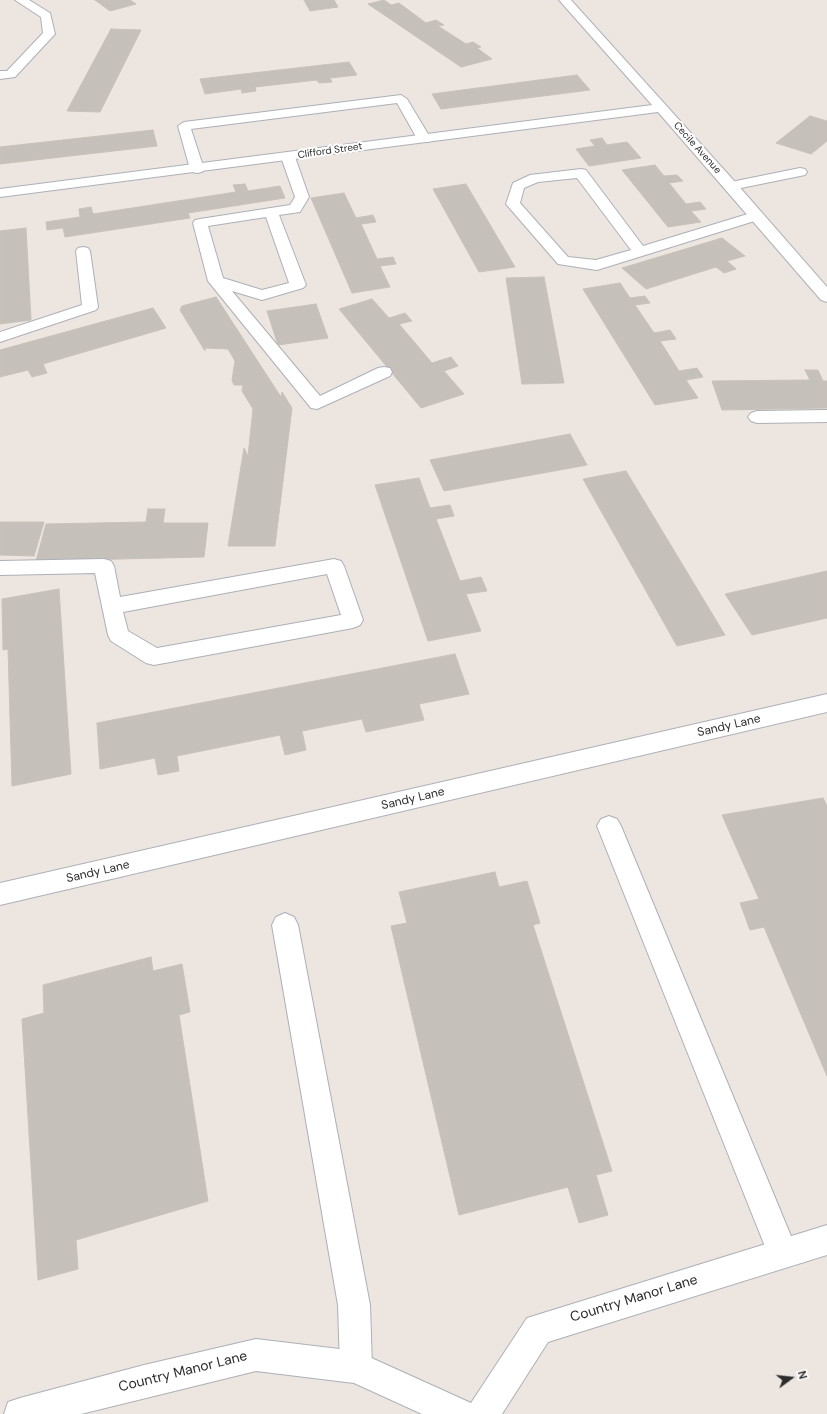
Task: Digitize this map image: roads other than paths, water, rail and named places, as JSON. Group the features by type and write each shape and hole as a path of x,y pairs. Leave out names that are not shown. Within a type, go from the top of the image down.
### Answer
{"street":[{"path":"0,75 11,74 49,34 46,15 21,0"},
{"name":"Cecile Avenue","path":"565,0 731,186 827,298"},
{"path":"197,169 184,126 401,99 424,139"},
{"name":"Clifford Street","path":"0,193 197,169 660,108"},
{"path":"288,157 302,197 295,209 200,224 216,281 317,404 384,372"},
{"path":"731,186 800,172"},
{"path":"640,252 581,173 535,178 518,186 513,204 563,261 597,265 640,252 756,216"},
{"path":"216,281 262,295 298,285 271,212"},
{"path":"0,337 90,307 83,251"},
{"path":"757,417 827,416"},
{"path":"0,568 104,566 112,606 118,635 154,657 353,620 334,566 112,606"},
{"name":"Sandy Lane","path":"0,894 827,703"},
{"path":"609,826 783,1253"},
{"path":"285,925 354,1305 356,1366"},
{"name":"Country Manor Lane","path":"483,1414 538,1329 827,1240"},
{"name":"Country Manor Lane","path":"20,1414 144,1381 256,1355 356,1366 459,1414"}]}
